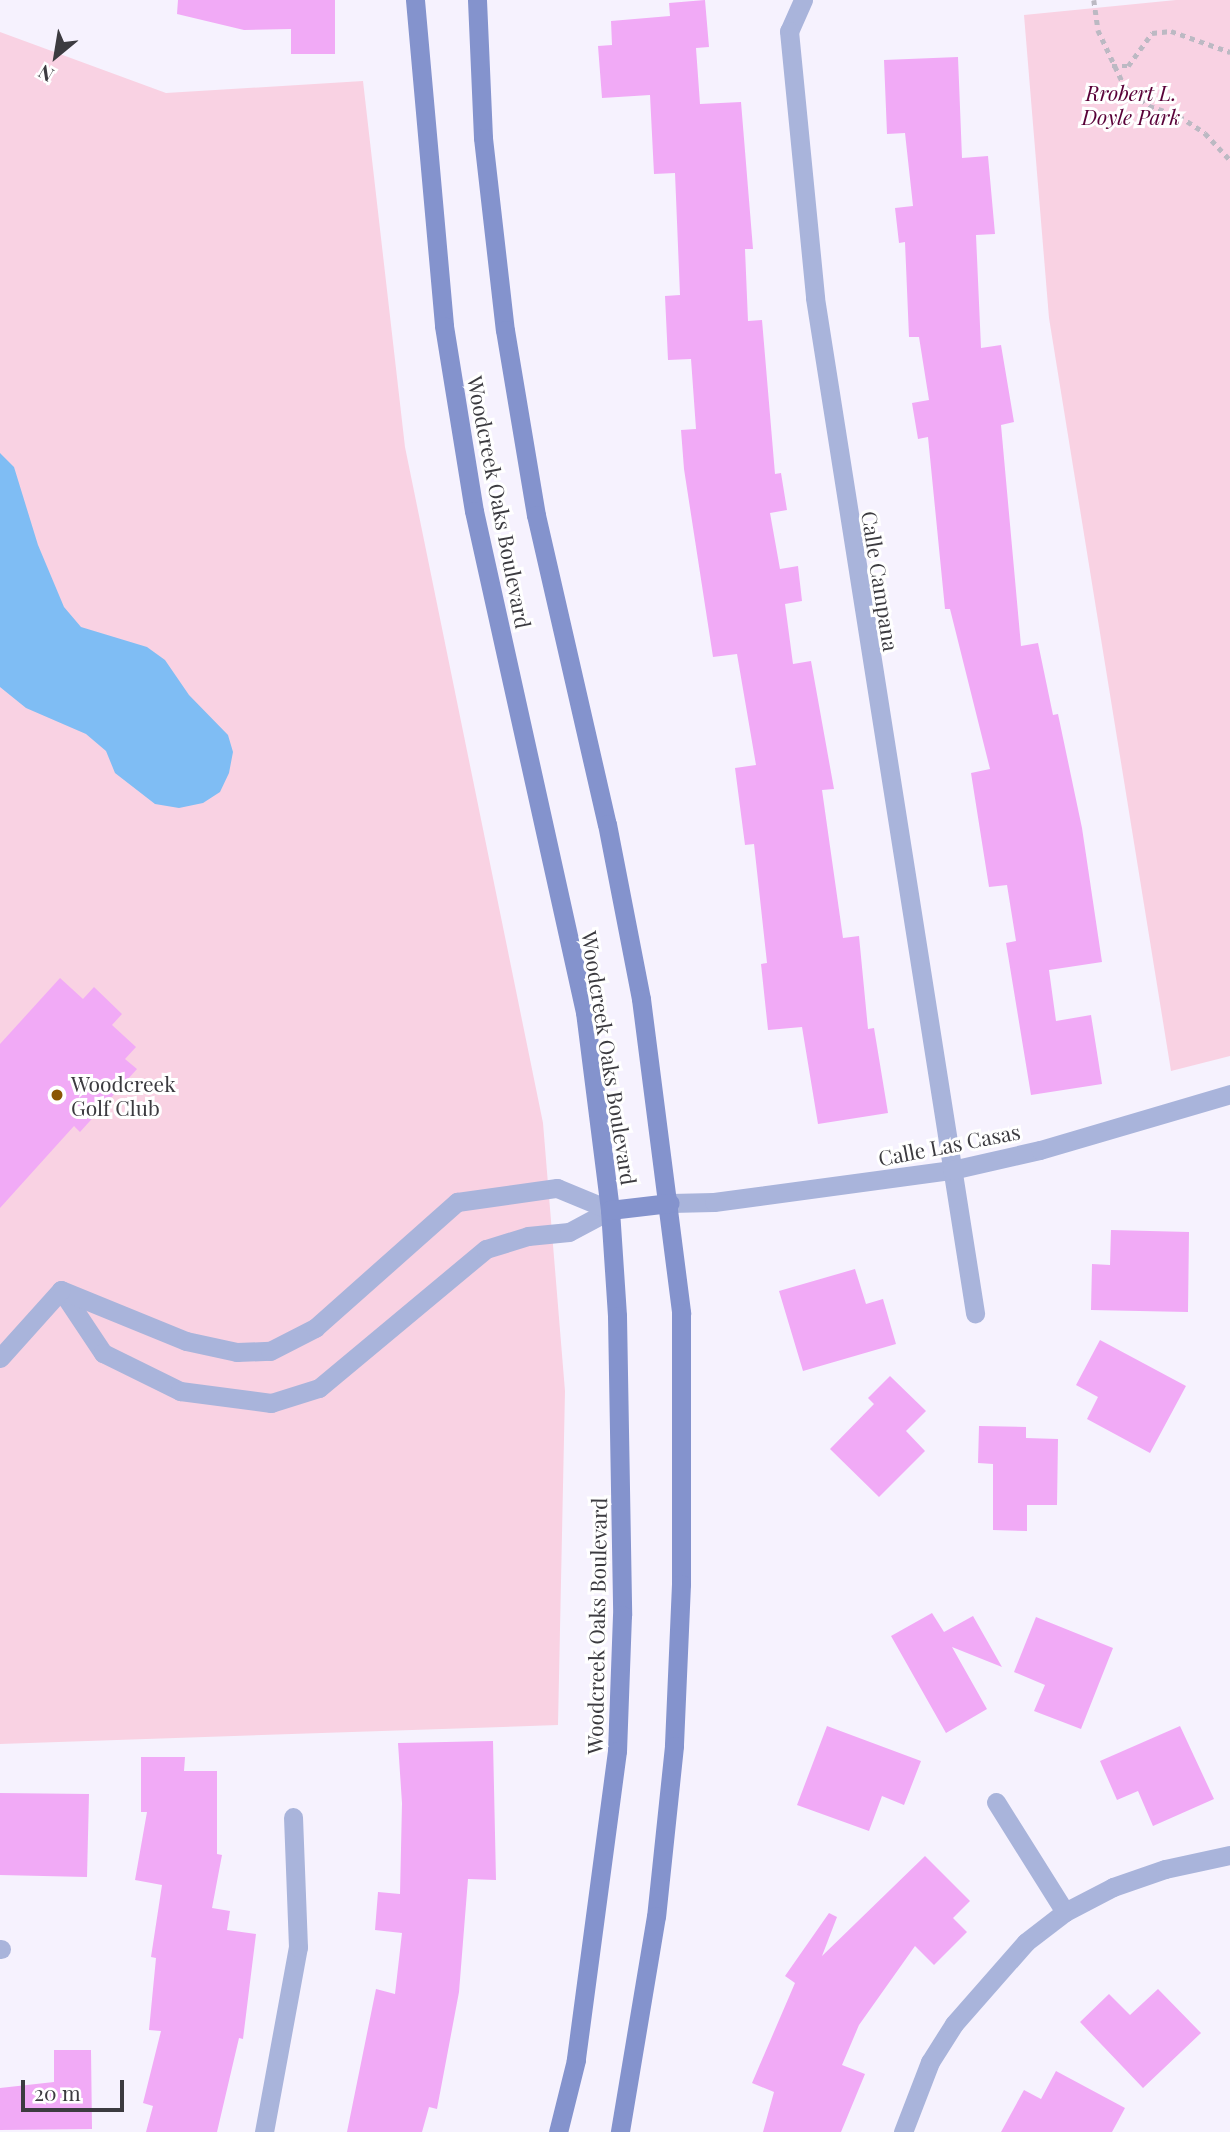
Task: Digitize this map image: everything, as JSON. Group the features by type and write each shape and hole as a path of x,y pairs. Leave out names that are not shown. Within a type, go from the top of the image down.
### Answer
{"main road":[{"name":"Woodcreek Oaks Boulevard","path":"415,0 444,326 474,511 585,1012 610,1210 622,1475 617,1751 576,2060 558,2132"},
{"name":"Woodcreek Oaks Boulevard","path":"477,0 483,138 505,330 536,515 607,824 641,999 670,1203 681,1313 684,1429 674,1746 656,1916 620,2132"},
{"path":"610,1210 670,1203"}],"street":[{"name":"Calle Campana","path":"803,0 789,31 815,298 975,1313"},
{"name":"Calle Las Casas","path":"670,1203 741,1199 952,1170 1040,1150 1230,1094"},
{"path":"61,1290 186,1341 237,1352 270,1351 315,1328 457,1202 557,1188 610,1210"},
{"path":"61,1290 103,1353 180,1391 271,1403 319,1388 486,1249 528,1236 569,1232 610,1210"},
{"path":"0,1358 61,1290"},
{"path":"996,1802 1065,1912"},
{"path":"264,2132 298,1947 293,1817"},
{"path":"903,2132 930,2062 954,2024 987,1982 1065,1912 1113,1887 1165,1869 1230,1855"}],"path":[{"path":"1094,0 1112,66 1125,87 1149,106 1179,116 1205,133 1230,160"},
{"path":"1112,66 1128,66 1152,33 1171,31 1230,52"}],"green space":[{"name":"Rrobert L. Doyle Park","path":"1176,0 1230,0 1230,1056 1171,1071 1049,318 1024,15"},
{"path":"0,32 166,93 363,81 405,447 543,1123 565,1391 558,1725 0,1744"}],"water":[{"path":"0,453 14,467 38,545 64,607 81,627 147,647 165,660 189,695 228,735 233,752 229,773 220,792 203,803 179,808 155,804 115,773 106,751 86,734 26,708 0,687"}],"building":[{"path":"178,0 335,0 335,54 291,54 291,29 244,30 177,14"},
{"path":"705,0 709,47 696,48 700,104 741,102 753,249 745,249 748,321 762,320 775,474 781,473 787,510 770,513 780,569 798,566 802,601 785,604 793,664 811,661 834,789 822,790 843,938 859,936 868,1029 874,1028 888,1113 818,1124 802,1027 768,1030 761,964 767,963 754,844 745,845 735,768 756,765 737,654 713,657 684,469 681,430 696,429 691,359 668,360 665,296 680,295 675,173 654,174 650,95 602,98 598,46 612,45 611,21 670,16 669,3"},
{"path":"958,57 962,158 988,156 995,234 976,235 981,348 1001,345 1014,422 1001,425 1021,646 1038,643 1053,715 1058,714 1082,828 1102,962 1049,970 1056,1021 1091,1015 1102,1084 1031,1095 1006,943 1016,941 1007,885 989,887 971,773 990,769 950,609 945,609 928,437 918,439 912,403 929,400 919,337 909,337 905,242 899,243 895,208 913,206 905,133 887,134 884,60"},
{"name":"Woodcreek Golf Club","path":"60,978 83,999 94,987 122,1014 112,1025 136,1047 125,1059 137,1069 80,1132 74,1126 0,1208 0,1044"},
{"path":"1111,1230 1189,1232 1188,1312 1091,1310 1092,1264 1110,1265"},
{"path":"855,1269 866,1304 883,1299 896,1344 803,1371 779,1291"},
{"path":"1100,1340 1186,1386 1150,1453 1087,1419 1098,1397 1076,1385"},
{"path":"890,1376 926,1411 906,1431 925,1451 879,1497 830,1449 874,1404 868,1398"},
{"path":"979,1426 1026,1427 1026,1438 1058,1439 1057,1505 1027,1505 1027,1531 993,1530 993,1464 978,1463"},
{"path":"932,1613 944,1632 973,1616 1002,1667 952,1647 987,1709 946,1733 891,1636"},
{"path":"1036,1617 1113,1648 1081,1729 1034,1711 1045,1685 1014,1672"},
{"path":"827,1726 921,1761 904,1805 882,1796 869,1831 797,1805"},
{"path":"1180,1726 1214,1799 1153,1826 1138,1791 1117,1800 1100,1761"},
{"path":"493,1741 496,1880 468,1879 459,1992 437,2109 429,2107 422,2132 347,2132 376,1989 395,1994 402,1933 375,1930 378,1892 400,1894 402,1803 398,1743"},
{"path":"141,1757 185,1757 184,1771 217,1771 217,1854 222,1855 212,1908 230,1911 227,1930 256,1934 243,2039 239,2038 217,2132 146,2132 153,2106 143,2103 161,2031 149,2030 156,1958 151,1957 162,1885 135,1880 147,1812 141,1812"},
{"path":"0,1793 89,1794 87,1877 0,1875"},
{"path":"925,1856 970,1901 953,1918 967,1932 934,1965 915,1946 859,2025 842,2065 865,2074 841,2132 763,2132 774,2092 752,2083 795,1983 785,1976 829,1913 837,1917 822,1956"},
{"path":"1158,1989 1201,2033 1143,2088 1080,2022 1109,1994 1130,2015"},
{"path":"54,2050 91,2050 92,2129 0,2130 0,2088 54,2082"},
{"path":"1056,2071 1125,2108 1112,2132 1001,2132 1024,2090 1041,2099"}],"place":[{"name":"Woodcreek Golf Club","path":"57,1095"}]}
